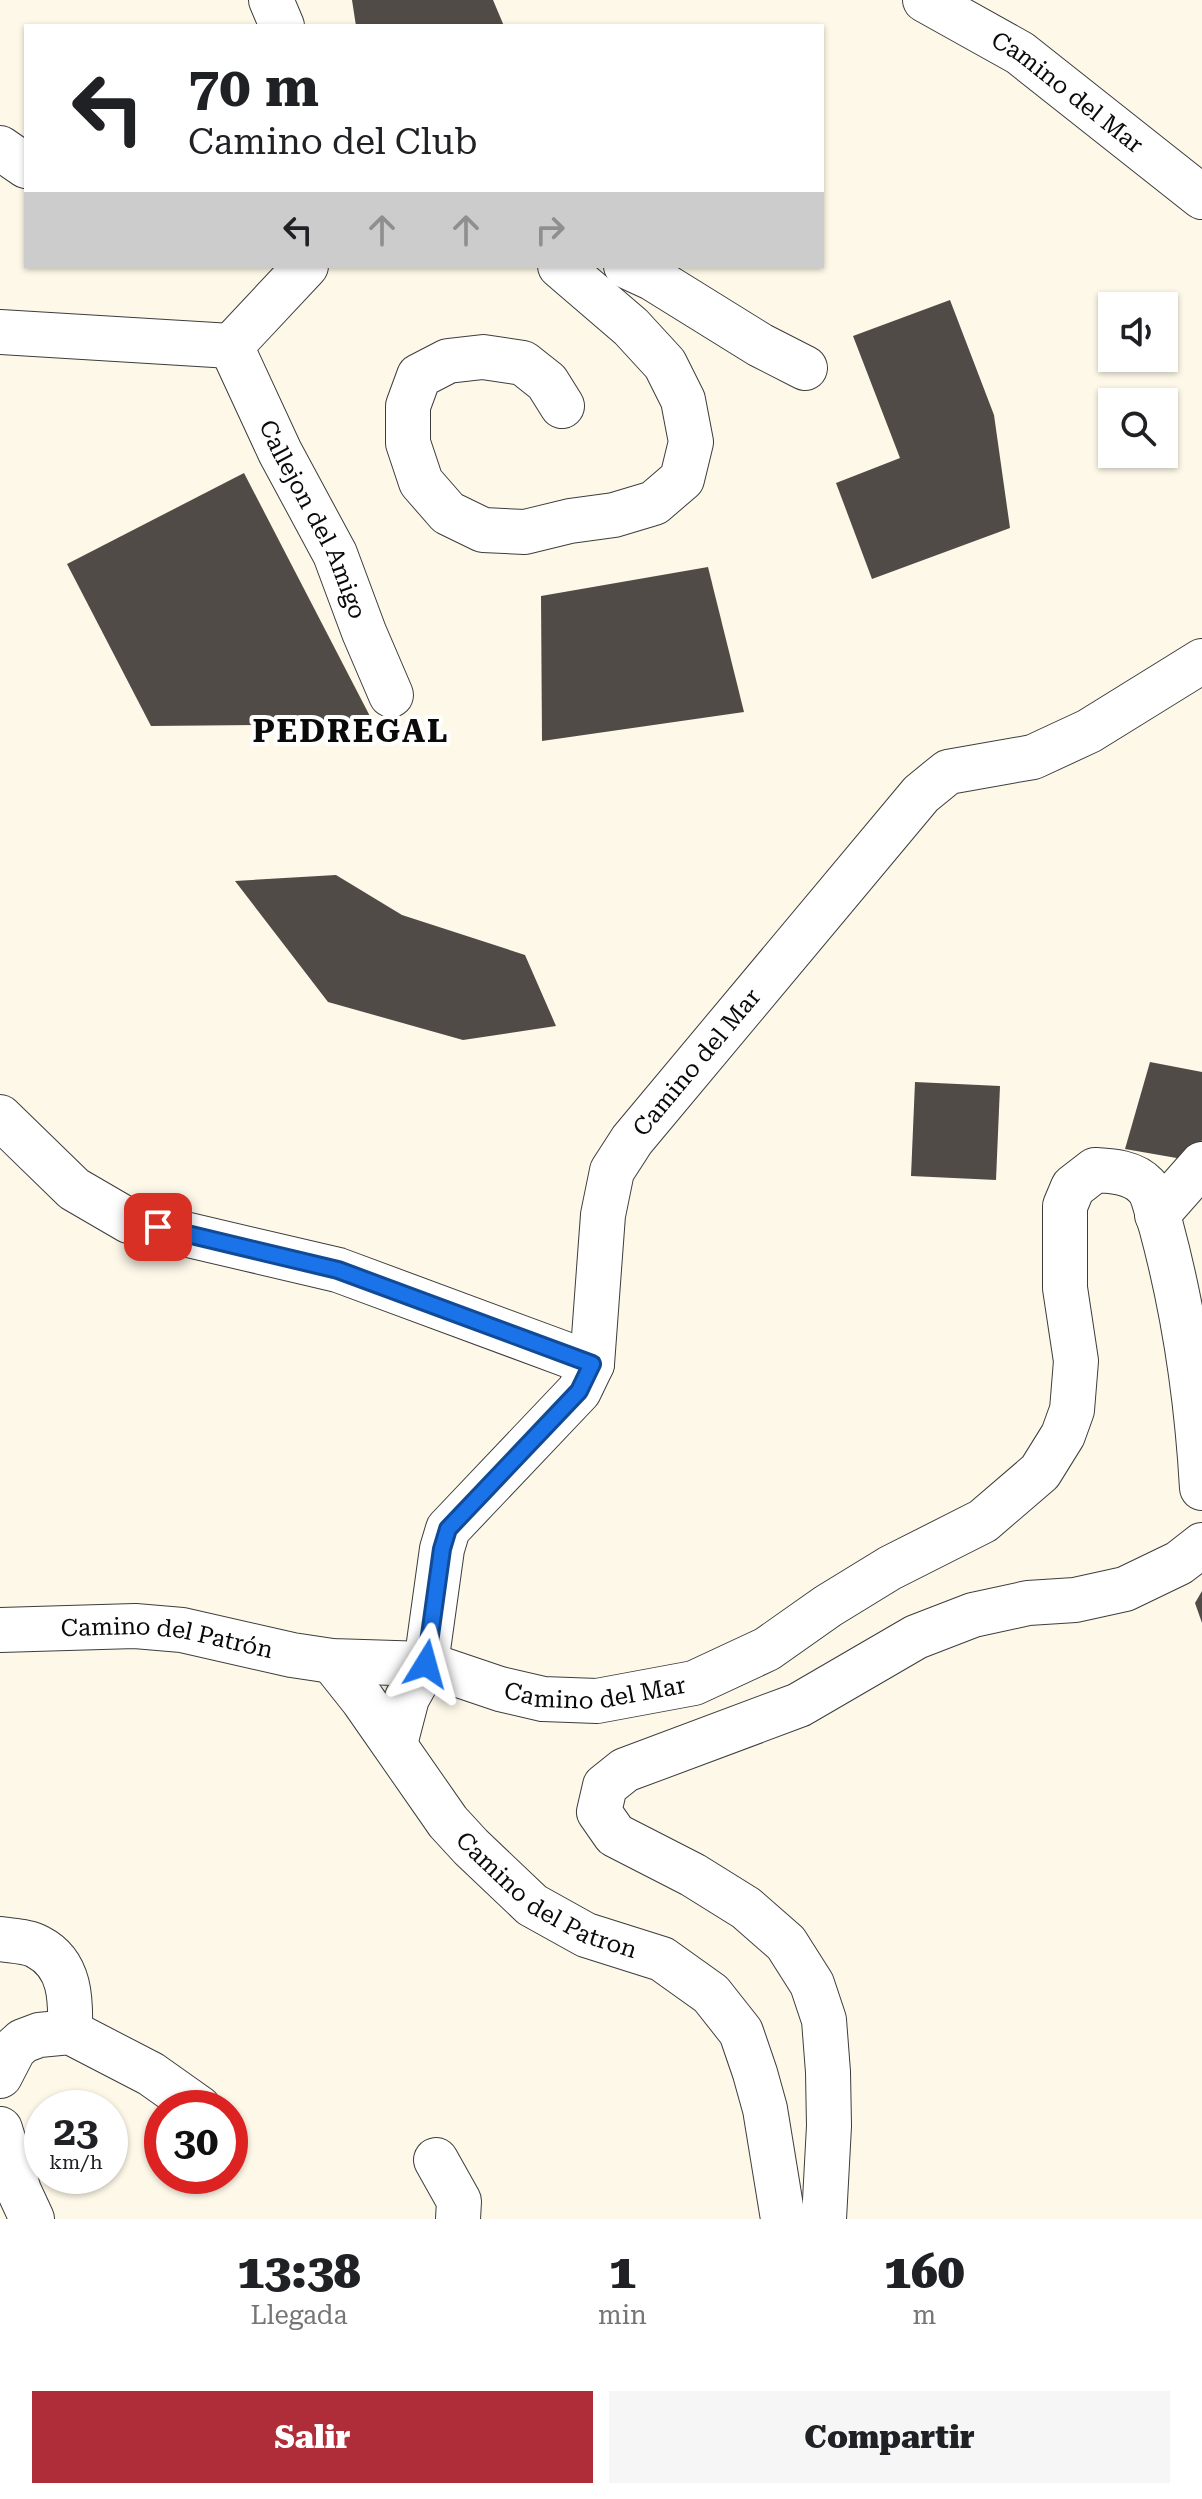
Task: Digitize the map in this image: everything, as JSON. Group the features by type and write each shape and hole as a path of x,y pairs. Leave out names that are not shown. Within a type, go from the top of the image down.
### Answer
{"street":[{"path":"271,0 281,24"},
{"name":"Camino del Mar","path":"925,0 1020,53 1202,197"},
{"path":"0,148 24,165"},
{"path":"0,332 231,346 304,268"},
{"path":"562,268 631,327 665,364 683,400 691,442 682,479 654,503 614,515 525,532 483,530 448,513 421,482 408,443 408,406 419,376 448,361 483,357 523,363 547,382 562,406"},
{"path":"630,268 805,368"},
{"name":"Callejon del Amigo","path":"231,346 280,452 335,554 391,695"},
{"name":"Camino del Mar","path":"1202,661 1089,731 1033,757 948,772 921,794 632,1140 612,1171 603,1215 592,1364 579,1391 448,1529 442,1549 426,1664 500,1689 543,1699 597,1701 694,1683 767,1649 890,1568 983,1521 1040,1472 1063,1435 1072,1410 1076,1361 1065,1288 1065,1206 1073,1187 1095,1170 1123,1172 1147,1186 1157,1215 1176,1281 1202,1488"},
{"path":"0,1117 74,1189 129,1221 338,1270 592,1364"},
{"path":"1157,1215 1202,1164"},
{"path":"824,2219 829,2126 824,2020 812,1984 786,1943 746,1908 693,1875 615,1835 599,1812 605,1786 625,1770 799,1705 916,1637 973,1615 1028,1603 1075,1600 1125,1589 1179,1563 1202,1545"},
{"name":"Camino del Patrón","path":"0,1630 135,1626 182,1630 332,1661 426,1664"},
{"name":"Camino del Patron","path":"332,1661 395,1744 448,1822 532,1905 586,1935 662,1959 711,1994 741,2032 765,2109 783,2219"},
{"path":"395,1744 407,1698 426,1664"},
{"path":"0,1939 37,1946 61,1965 71,2000 70,2032"},
{"path":"0,2076 14,2049 23,2041 39,2035 70,2032 151,2074 174,2090"},
{"path":"0,2129 19,2191 32,2219"},
{"path":"436,2160 459,2201 458,2219"}],"building":[{"path":"352,0 493,0 503,24 356,24"},
{"path":"950,300 994,415 1010,528 872,579 836,483 900,458 853,336"},
{"path":"244,473 374,724 151,726 67,564"},
{"path":"708,567 744,712 542,741 541,596"},
{"path":"336,875 402,915 525,955 556,1026 463,1040 328,1002 235,881"},
{"path":"1150,1062 1202,1072 1202,1140 1188,1160 1125,1149"},
{"path":"915,1082 1000,1086 996,1180 911,1176"},
{"path":"1202,1591 1202,1623 1195,1603"}],"district":[{"name":"PEDREGAL","path":"351,731"}],"route":[{"path":"158,1227 338,1270 592,1364 579,1391 448,1529 442,1549 426,1664"}]}
